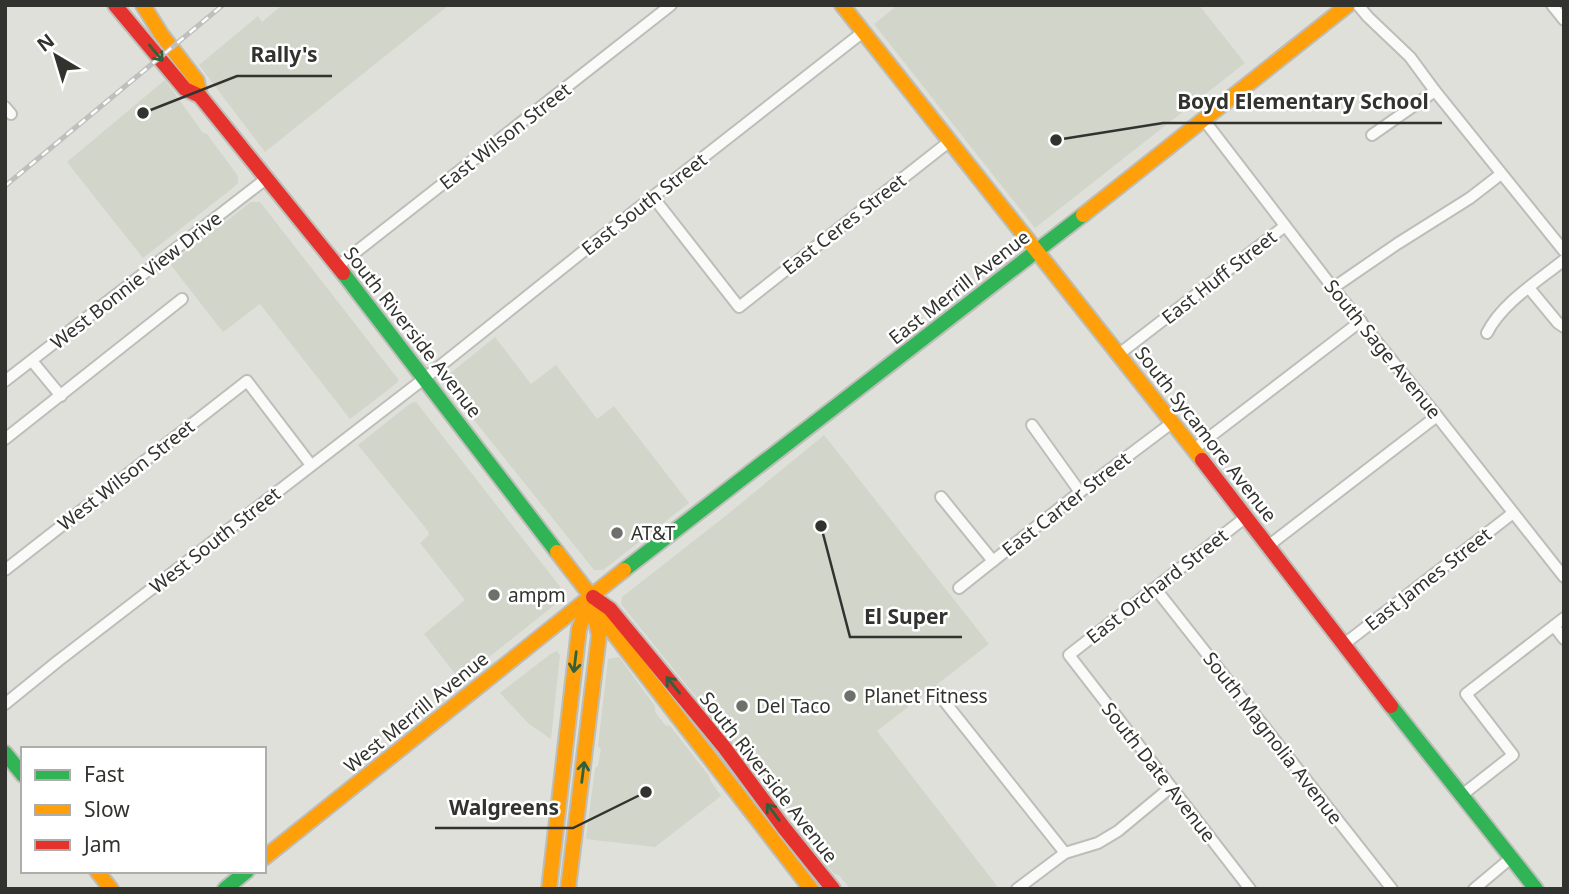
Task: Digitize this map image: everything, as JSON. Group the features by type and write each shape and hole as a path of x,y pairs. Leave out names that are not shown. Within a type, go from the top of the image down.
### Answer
{"main road":[{"name":"South Riverside Avenue","path":"114,5 185,89 200,96 338,267 591,596 601,617 622,645 811,889"},
{"name":"South Riverside Avenue","path":"144,5 161,34 197,81 200,96"},
{"name":"South Sycamore Avenue","path":"842,5 1173,422 1343,645 1536,889"},
{"name":"East Merrill Avenue","path":"591,596 1037,251 1348,5"},
{"name":"South Riverside Avenue","path":"591,596 610,609 724,747 833,889"},
{"path":"568,889 599,635 591,596"},
{"path":"548,889 579,629 591,596"},
{"name":"West Merrill Avenue","path":"266,856 591,596"},
{"path":"595,668 610,648 622,645"},
{"path":"5,753 21,773"},
{"path":"99,873 111,889"},
{"path":"225,889 245,873"}],"street":[{"name":"East Wilson Street","path":"338,267 671,5"},
{"path":"1358,5 1410,57 1564,251"},
{"path":"1552,5 1564,20"},
{"name":"East South Street","path":"425,378 863,32"},
{"path":"1372,135 1435,91"},
{"name":"South Sage Avenue","path":"1204,120 1333,288 1564,577"},
{"name":"East Ceres Street","path":"653,197 739,307 950,141"},
{"path":"1333,288 1470,198 1501,174"},
{"name":"West Bonnie View Drive","path":"5,381 267,178"},
{"name":"East Huff Street","path":"1119,354 1285,226"},
{"path":"1487,332 1502,310 1564,260"},
{"path":"1529,288 1564,327"},
{"path":"5,439 182,299"},
{"path":"1194,449 1361,321"},
{"path":"32,360 61,396"},
{"name":"West South Street","path":"5,704 425,378"},
{"name":"West Wilson Street","path":"5,570 247,381 311,466"},
{"path":"1268,546 1437,416"},
{"name":"East Carter Street","path":"959,588 1173,422"},
{"path":"1032,425 1080,492"},
{"path":"941,496 993,561"},
{"name":"East James Street","path":"1343,645 1513,513"},
{"name":"East Orchard Street","path":"1069,656 1246,517"},
{"name":"South Magnolia Avenue","path":"1155,588 1392,889"},
{"path":"1462,795 1513,755 1466,694 1564,618"},
{"path":"1554,626 1564,639"},
{"name":"South Date Avenue","path":"1069,656 1171,787 1244,887"},
{"path":"937,691 1065,853"},
{"path":"1017,889 1065,853 1098,843 1118,831 1171,787"},
{"path":"1474,889 1511,858"}],"shaded area":[{"path":"282,5 449,5 265,152 199,65 258,16 262,22"},
{"path":"898,5 1199,5 1245,63 1035,228 874,24"},
{"path":"165,80 238,176 238,183 143,258 67,162"},
{"path":"251,202 260,202 398,379 398,382 350,419 260,304 223,332 170,264"},
{"path":"495,337 531,384 556,365 597,419 614,406 689,503 603,570 594,570 442,380"},
{"path":"416,402 565,593 562,599 460,680 424,634 465,600 420,543 429,535 428,531 358,445 411,403"},
{"path":"824,435 989,644 877,731 997,886 994,889 850,889 839,875 834,874 801,831 800,824 621,604 622,597"},
{"path":"557,651 560,655 551,739 529,724 500,693"},
{"path":"619,657 655,706 655,712 665,725 670,726 721,796 655,847 586,839 595,768 598,766 601,749 598,746 608,659"}],"railway":[{"path":"5,186 223,5"}],"traffic: fast":[{"path":"624,570 1083,215"},
{"path":"343,273 557,552"},
{"path":"1391,706 1536,889"},
{"path":"5,753 21,773"},
{"path":"225,889 245,873"}],"traffic: slow":[{"path":"143,5 161,34 197,81 200,96"},
{"path":"842,5 1202,460"},
{"path":"1083,215 1348,5"},
{"path":"557,552 591,596 601,617 811,889"},
{"path":"266,856 624,570"},
{"path":"549,889 579,629 591,597"},
{"path":"568,889 599,635 593,608"},
{"path":"99,873 111,889"}],"traffic: jam":[{"path":"115,5 185,89 200,96 343,273"},
{"path":"1202,460 1391,706"},
{"path":"593,597 610,609 724,747 833,889"}],"place":[{"name":"Rally's","path":"143,113"},
{"name":"Boyd Elementary School","path":"1056,140"},
{"name":"El Super","path":"821,526"},
{"name":"AT&T","path":"617,533"},
{"name":"ampm","path":"494,595"},
{"name":"Planet Fitness","path":"850,696"},
{"name":"Del Taco","path":"742,706"},
{"name":"Walgreens","path":"646,792"}]}
